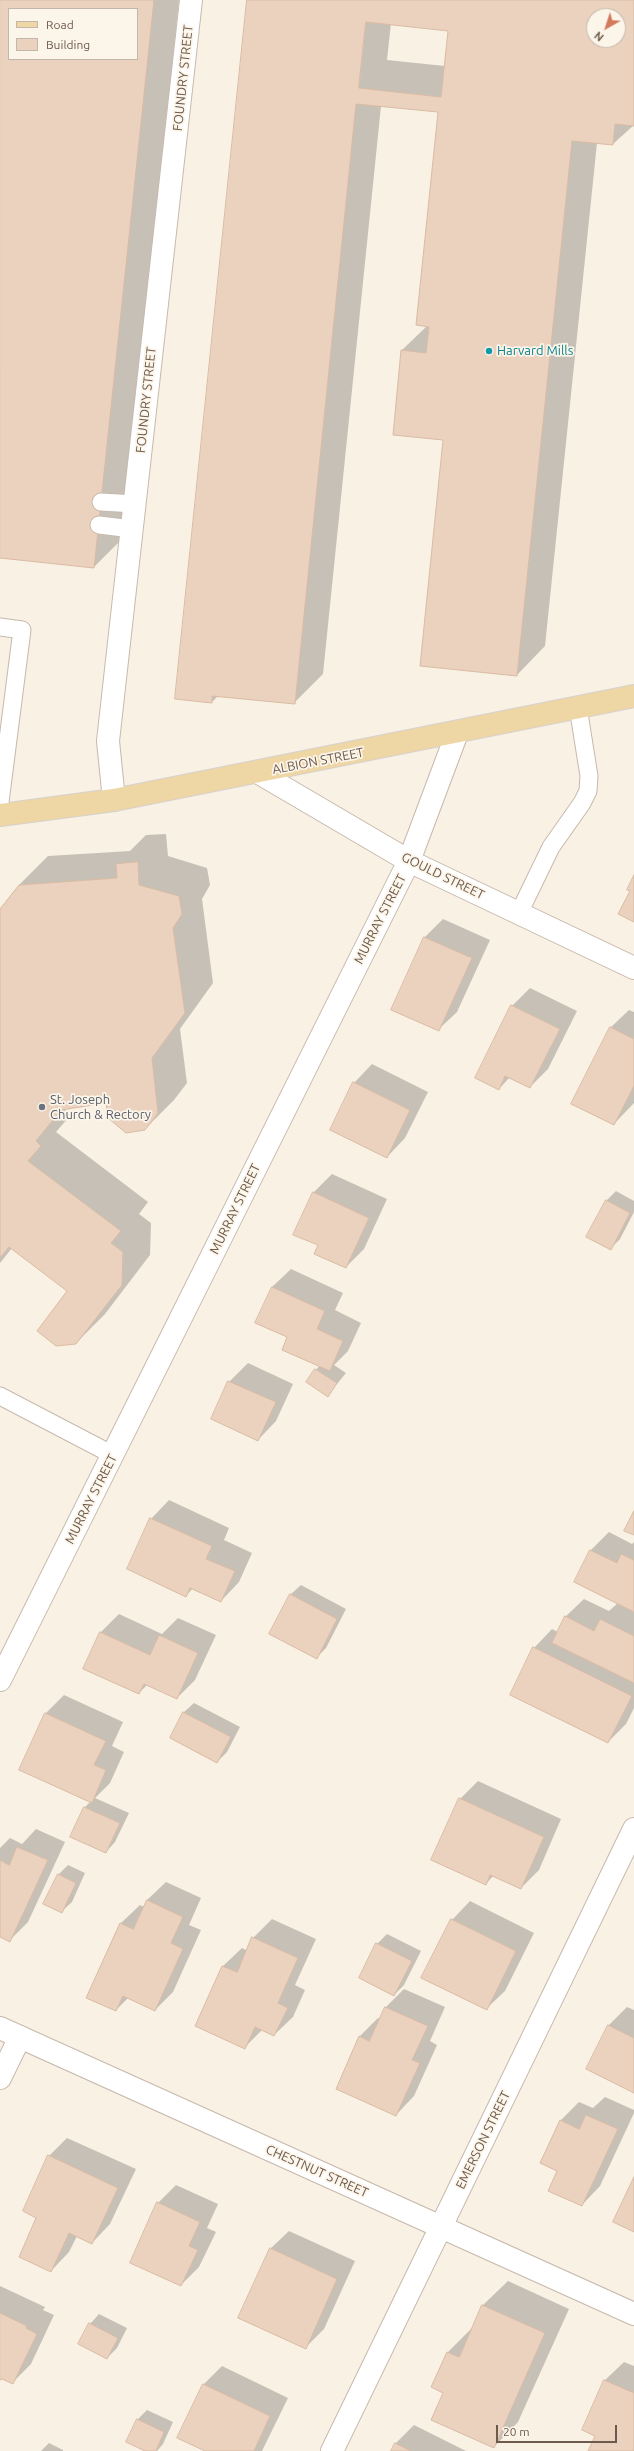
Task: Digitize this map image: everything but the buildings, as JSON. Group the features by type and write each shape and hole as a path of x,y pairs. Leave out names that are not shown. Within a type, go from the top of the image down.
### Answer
{"main road":[{"name":"ALBION STREET","path":"0,815 114,800 259,773 634,696"}],"street":[{"name":"FOUNDRY STREET","path":"114,800 108,741 191,0"},
{"name":"MURRAY STREET","path":"0,1680 409,861 457,733"},
{"name":"GOULD STREET","path":"259,773 409,861 634,968"},
{"name":"EMERSON STREET","path":"332,2451 634,1829"},
{"name":"CHESTNUT STREET","path":"0,2028 634,2314"},
{"path":"0,2078 20,2037"}],"lane":[{"path":"101,502 135,504"},
{"path":"99,525 132,529"},
{"path":"0,627 22,630 0,802"},
{"path":"519,913 551,847 582,804 588,791 589,776 578,707"},
{"path":"0,1396 113,1455"}],"place":[{"name":"Harvard Mills","path":"489,351"},
{"name":"St. Joseph Church & Rectory","path":"42,1107"}]}
